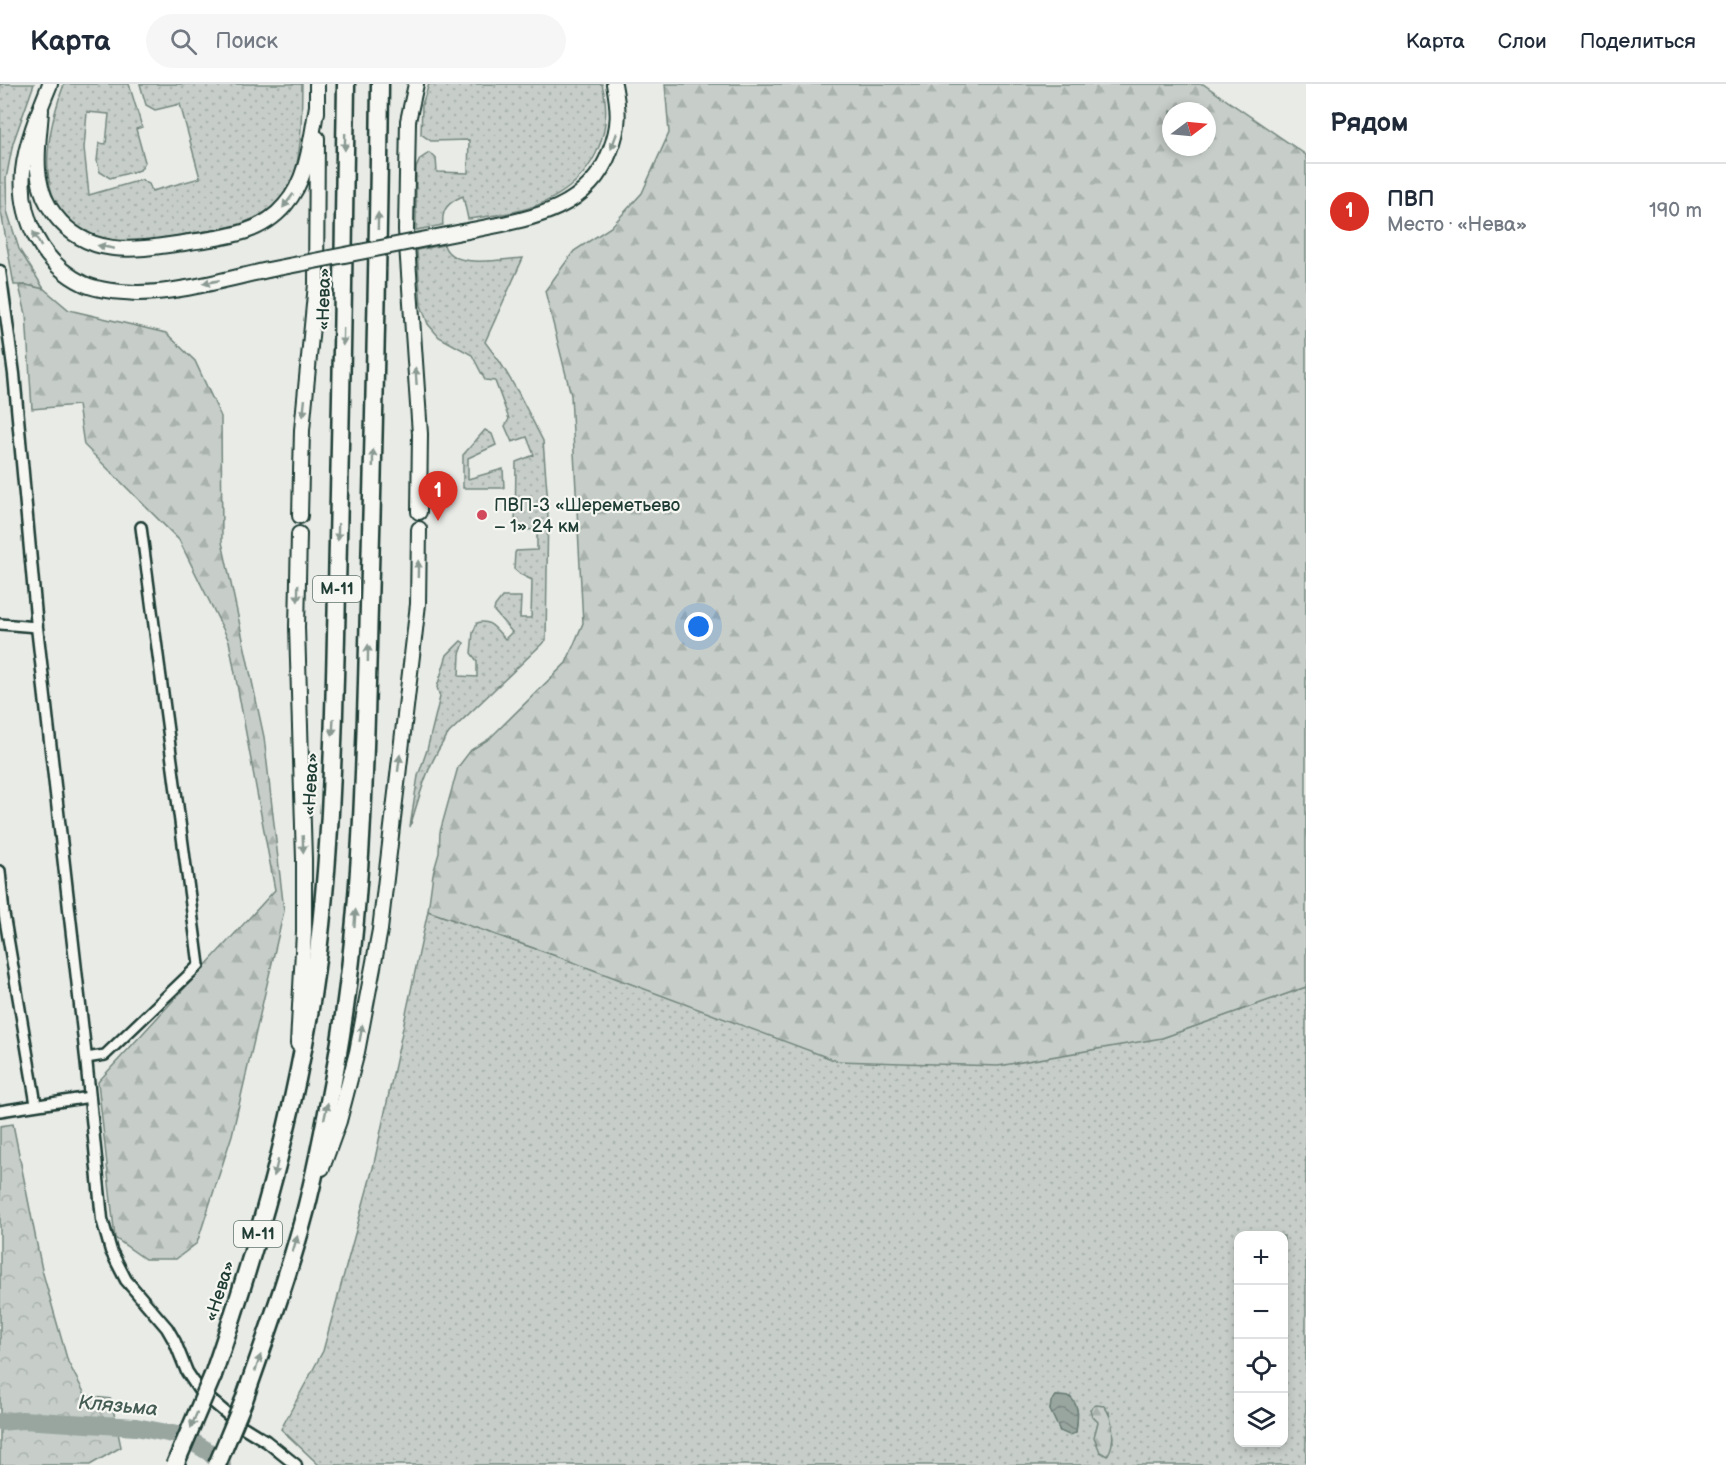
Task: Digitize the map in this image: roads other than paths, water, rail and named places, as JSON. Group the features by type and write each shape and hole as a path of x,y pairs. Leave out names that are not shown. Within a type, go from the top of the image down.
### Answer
{"highway":[{"name":"«Нева»","path":"176,1465 213,1375 243,1288 267,1201 295,1090 320,939 335,685 346,84"},
{"name":"М-11","path":"217,1465 271,1326 306,1209 336,1064 354,935 363,815 377,299 380,84"}],"main road":[{"path":"50,84 24,169 23,193 27,217 36,238 54,262 86,285 107,290 140,293 179,288 462,232 520,220 553,210 575,200 603,170 618,130 618,104 614,84"},
{"path":"300,516 302,430 316,284 317,84"},
{"path":"416,84 408,121 406,230 420,434 419,512"},
{"path":"41,110 38,177 50,209 61,224 75,236 102,247 130,250 227,237 249,231 269,221 289,201 303,174 317,106"},
{"name":"М-11","path":"306,1209 339,1121 357,1052 380,930 418,604 419,529"},
{"name":"М-11","path":"295,1090 304,932 297,627 299,534"}],"street":[{"path":"0,271 14,374 37,627 102,1219 111,1251 126,1280 167,1328 186,1372 199,1390 240,1425 266,1441 296,1465"},
{"path":"86,1058 105,1055 199,965 141,527"},
{"path":"0,624 37,627"},
{"path":"0,871 4,914 36,1104"},
{"path":"0,1110 90,1097"}],"water":[{"path":"1056,1396 1070,1397 1076,1405 1078,1414 1076,1433 1069,1435 1060,1431 1050,1410 1051,1402"}],"waterway":[{"name":"Клязьма","path":"0,1422 22,1420 136,1427 183,1436 209,1452 222,1465"}],"place":[{"name":"ПВП-3 «Шереметьево – 1» 24 км","path":"482,515"},
{"name":"ПВП","path":"438,521"}]}
